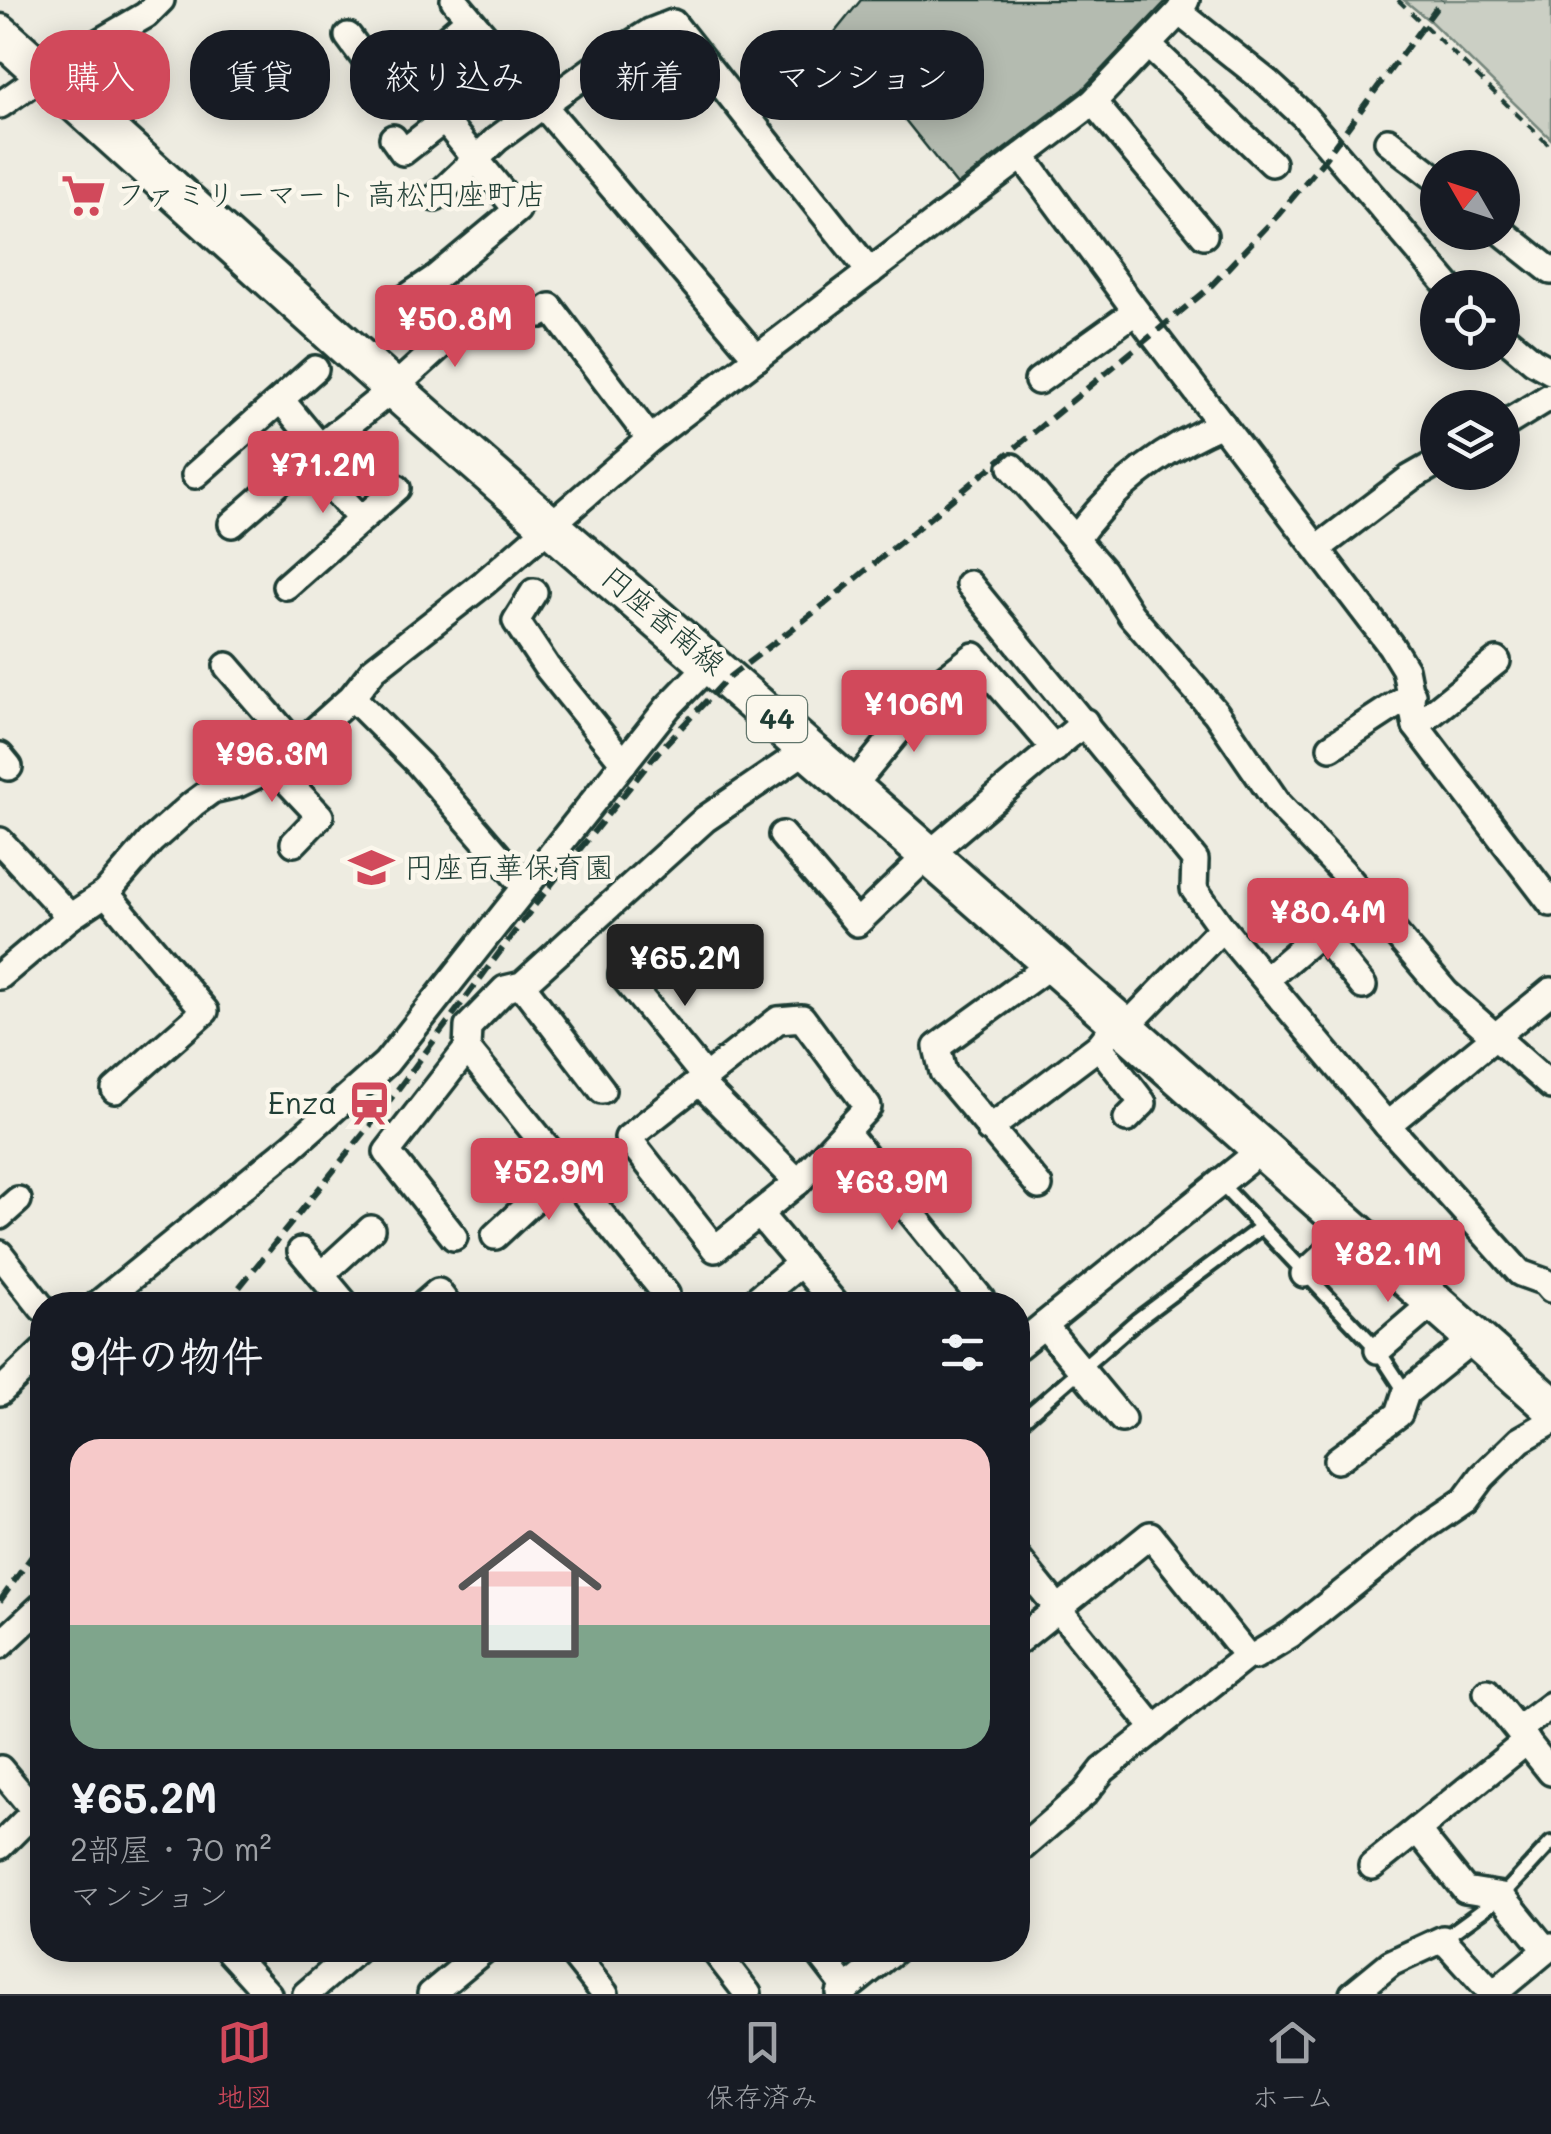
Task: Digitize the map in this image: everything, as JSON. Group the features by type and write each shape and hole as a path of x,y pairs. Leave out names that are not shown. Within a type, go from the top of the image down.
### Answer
{"main road":[{"name":"円座香南線","path":"0,34 30,61"},
{"name":"円座香南線","path":"96,120 548,524 1053,963 1115,1031 1262,1149 1551,1406"}],"street":[{"path":"120,30 146,15 161,0"},
{"path":"0,976 70,916 106,893 151,841 192,804 212,790 238,784 274,767 352,697 374,669 484,583 650,439 1093,102 1183,6 1304,116 1435,270"},
{"path":"348,36 387,89 462,9 480,30"},
{"path":"560,93 676,12 870,272"},
{"path":"1148,45 1272,162"},
{"path":"0,105 30,84"},
{"path":"1093,102 1204,235"},
{"path":"393,138 403,152 444,120 516,210 403,300"},
{"path":"435,198 524,120"},
{"path":"557,120 757,358"},
{"path":"1388,141 1420,166"},
{"path":"1022,156 1391,646 1405,669 1416,726 1551,904"},
{"path":"1520,246 1551,271"},
{"path":"232,524 440,346 467,312 434,279"},
{"path":"541,314 550,307 650,439"},
{"path":"1038,380 1136,312"},
{"path":"1520,350 1551,370"},
{"path":"195,475 315,369"},
{"path":"281,400 313,453 361,519"},
{"path":"1520,418 1545,406"},
{"path":"1076,539 1100,505 1136,474 1184,440 1222,424"},
{"path":"1012,467 1103,572 1131,616 1216,713 1279,805 1343,872 1446,993 1551,1086"},
{"path":"1318,548 1420,472"},
{"path":"286,586 397,488"},
{"path":"970,584 1195,860 1194,889 1222,928 1387,1124 1520,1273 1545,1282 1551,1289"},
{"path":"534,592 516,621 546,666 624,763"},
{"path":"935,686 974,656 1054,749"},
{"path":"1416,726 1497,661"},
{"path":"113,1292 386,1063 668,708 711,663"},
{"path":"227,666 296,747"},
{"path":"1331,747 1412,694"},
{"path":"352,697 419,764 525,887"},
{"path":"852,787 900,730 889,716"},
{"path":"782,835 857,923 928,855 1085,722"},
{"path":"454,1237 387,1152 468,1049 468,1027 505,989 522,985 704,819 809,748"},
{"path":"274,767 320,816 294,843"},
{"path":"4,853 70,916"},
{"path":"106,893 206,1011 115,1090"},
{"path":"1266,979 1354,904"},
{"path":"989,1128 1115,1031 1222,928"},
{"path":"1320,933 1362,986"},
{"path":"1039,1186 943,1072 938,1047 1053,963"},
{"path":"622,975 702,1080 798,1182"},
{"path":"522,985 602,1090"},
{"path":"1387,1124 1551,991"},
{"path":"802,1018 868,1107 845,1131 798,1182 715,1249 628,1138 778,1020 802,1018"},
{"path":"1115,1031 1144,1103 1127,1119"},
{"path":"468,1049 664,1292"},
{"path":"845,1131 975,1292"},
{"path":"1030,1336 1262,1149"},
{"path":"495,1236 566,1170"},
{"path":"760,1216 825,1292"},
{"path":"321,1275 371,1229"},
{"path":"1304,1274 1352,1230"},
{"path":"300,1251 335,1292"},
{"path":"0,1254 30,1293"},
{"path":"766,1292 801,1263"},
{"path":"1378,1350 1434,1302"},
{"path":"1044,1325 1122,1419"},
{"path":"1336,1460 1399,1414 1406,1393 1474,1338"},
{"path":"0,1392 30,1363"},
{"path":"1030,1841 1085,1794 1102,1770 1247,1656 1254,1656 1291,1634 1425,1527 1465,1500 1520,1440 1551,1422"},
{"path":"1030,1632 1150,1535 1247,1656"},
{"path":"1030,1574 1155,1729"},
{"path":"0,1644 30,1617"},
{"path":"1487,1692 1551,1772"},
{"path":"1372,1866 1522,1736 1551,1705"},
{"path":"0,1769 30,1805"},
{"path":"0,1846 30,1816"},
{"path":"1353,1994 1391,1963 1444,1939 1493,1994 1549,1948 1502,1896 1464,1890 1416,1830"},
{"path":"239,1962 268,1994"},
{"path":"306,1994 343,1962"},
{"path":"431,1994 470,1962"},
{"path":"580,1962 605,1994"},
{"path":"723,1962 748,1994"},
{"path":"825,1962 843,1991 879,1962"}],"lane":[{"path":"1220,1184 1378,1350 1406,1393"},
{"path":"1030,1414 1137,1320 1260,1228"},
{"path":"1444,1939 1502,1896 1551,1843"}],"path":[{"path":"1398,0 1551,147"}],"shaded area":[{"path":"1404,0 1551,0 1551,139 1431,22"}],"building":[{"path":"861,0 1167,0 1082,90 957,185 905,120 984,120 984,30 837,30"}],"railway":[{"path":"236,1292 381,1112 534,906 658,752 728,678 825,604 1208,289 1321,164 1442,0"},
{"path":"0,1601 30,1559"}],"place":[{"name":"ファミリーマート 高松円座町店","path":"83,195"},
{"name":"円座百華保育園","path":"371,868"},
{"name":"Enza","path":"370,1104"}]}
